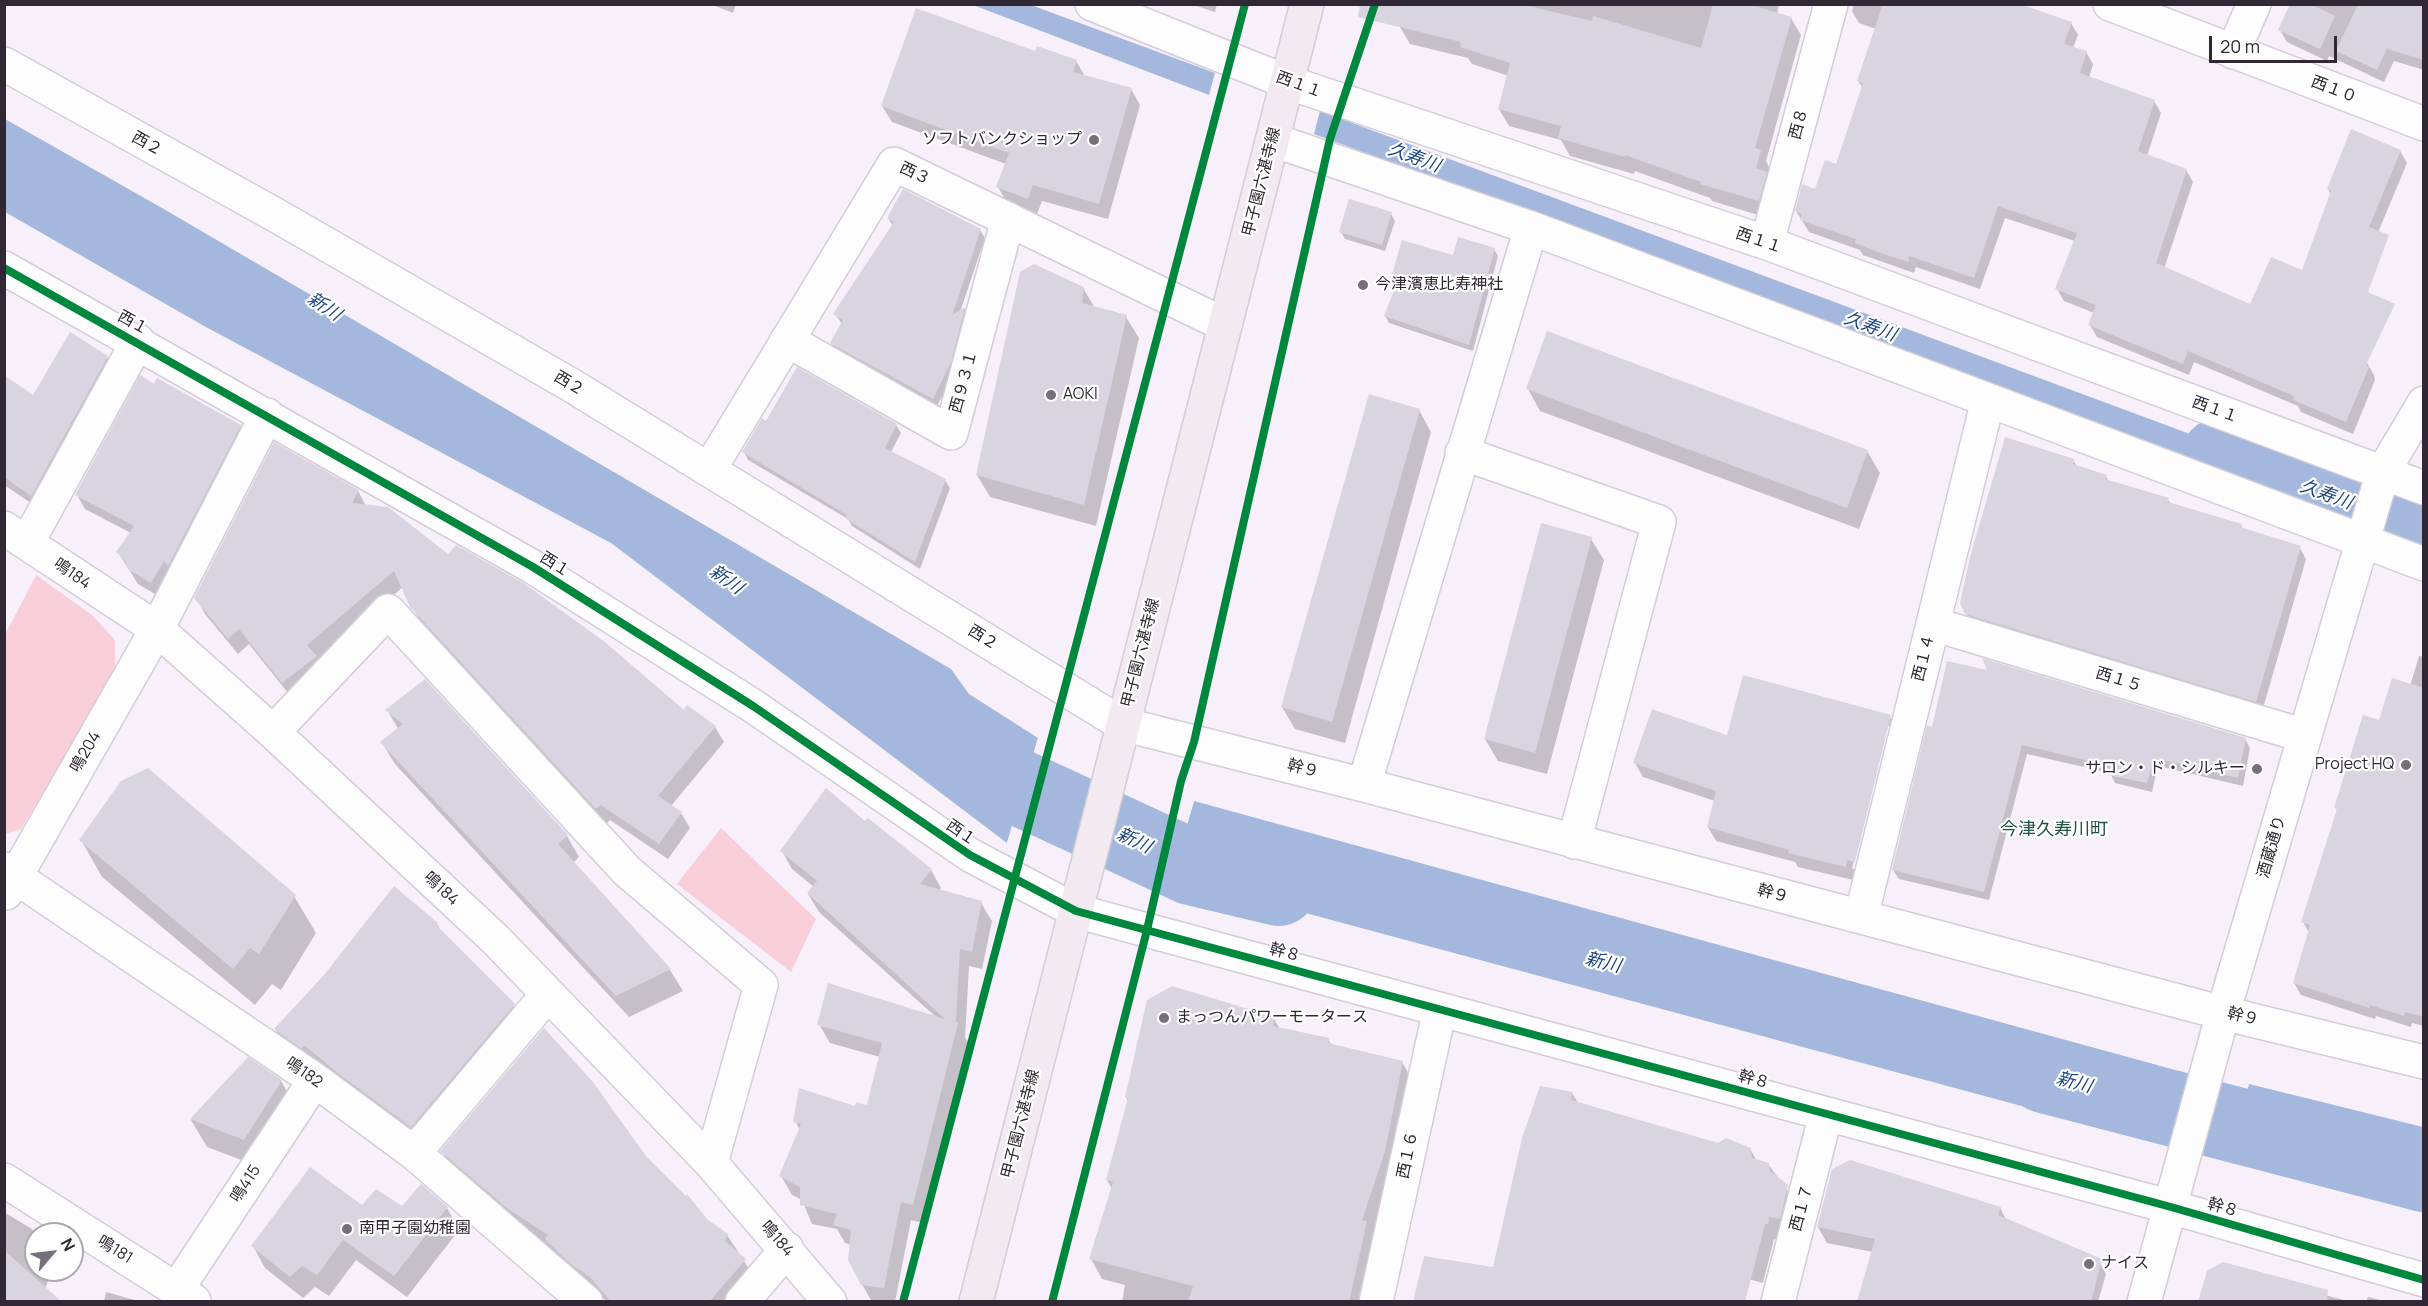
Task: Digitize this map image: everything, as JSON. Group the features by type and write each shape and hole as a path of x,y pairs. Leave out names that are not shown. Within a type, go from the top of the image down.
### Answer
{"main road":[{"name":"甲子園六湛寺線","path":"976,1302 1116,761 1122,724 1307,4"}],"street":[{"name":"西１１","path":"1092,4 1287,82 1767,243 2380,485 2424,488"},
{"name":"西８","path":"1767,243 1831,4"},
{"name":"西１０","path":"2110,4 2424,124"},
{"path":"2233,52 2254,4"},
{"name":"西２","path":"4,64 551,374 1122,724"},
{"path":"1273,140 1325,160 1531,228 1988,400 2364,534 2424,564"},
{"name":"西３","path":"709,470 894,164 1225,325"},
{"name":"西９３１","path":"788,340 951,433 1008,219"},
{"path":"1365,785 1462,453 1531,228"},
{"name":"西１","path":"9,280 138,341 533,567 753,706 970,855 1016,867 1076,911"},
{"path":"16,536 138,341"},
{"name":"西１４","path":"1861,918 1988,400"},
{"name":"酒蔵通り","path":"2144,1302 2223,1012 2364,534 2380,485 2424,403"},
{"name":"鳴204","path":"8,879 157,629 267,415"},
{"path":"1462,453 1659,522 1574,842"},
{"name":"鳴184","path":"16,536 157,629 273,732 495,940 711,1163 787,1249 830,1302"},
{"path":"273,732 388,611 627,871 761,985 711,1163"},
{"name":"西１５","path":"1933,624 2305,736"},
{"name":"幹９","path":"1122,724 1365,785 2223,1012 2424,1062"},
{"name":"鳴182","path":"8,879 315,1080 414,1153 586,1302"},
{"name":"幹８","path":"1076,911 2171,1206 2424,1280"},
{"path":"414,1153 548,994"},
{"name":"西１６","path":"1376,1302 1440,1009"},
{"name":"鳴415","path":"187,1297 315,1080"},
{"name":"西１７","path":"1778,1302 1827,1114"},
{"name":"鳴181","path":"4,1180 187,1297"},
{"path":"742,1302 787,1249"}],"path":[{"path":"903,1302 1245,4"},
{"path":"1342,100 1375,4"},
{"path":"1052,1302 1146,930 1181,780 1194,742 1325,160"}],"shaded area":[{"path":"36,575 92,615 115,640 115,671 21,829 5,834 5,635"},
{"path":"721,828 816,919 791,972 677,884"}],"water":[{"path":"973,5 1031,5 1215,73 1209,95"},
{"path":"1320,111 2322,483 2315,503 1314,134"},
{"path":"5,119 162,208 951,669 969,694 1038,738 1007,843 611,543 204,326 5,212"},
{"path":"1194,801 2157,1065 2133,1136 1172,877"},
{"path":"2249,1084 2423,1127 2423,1205 2230,1159"}],"pier":[{"path":"1038,738 1041,738 1010,844 1006,846"},
{"path":"1195,798 1171,880 1169,876 1191,800"}],"building":[{"path":"1360,4 1520,4 1592,21 1593,16 1701,48 1713,4 1747,4 1792,17 1755,148 1761,150 1756,168 1767,172 1759,201 1700,184 1701,182 1625,155 1625,157 1558,138 1561,126 1498,109 1510,63 1460,47 1461,42 1358,17"},
{"path":"1883,4 2020,4 2072,22 2064,44 2087,51 2080,73 2155,100 2138,151 2187,169 2156,263 2250,304 2271,257 2302,270 2331,191 2327,189 2351,129 2401,150 2369,227 2389,235 2368,292 2395,304 2366,365 2369,367 2346,422 2293,400 2294,396 2188,351 2183,364 2088,325 2096,305 2055,289 2077,233 1998,206 1974,278 1909,256 1908,262 1881,253 1855,243 1856,239 1800,220 1802,214 1795,211 1802,184 1815,189 1825,160 1836,164 1863,83 1857,81"},
{"path":"2290,4 2310,4 2335,16 2320,49 2278,30"},
{"path":"2358,4 2424,4 2424,60 2387,49 2377,70 2336,51"},
{"path":"916,8 1035,51 1037,46 1077,60 1073,72 1132,88 1099,204 1033,185 1028,199 996,187 1009,153 881,106"},
{"path":"903,189 981,229 952,315 965,307 951,362 933,399 830,343 843,320 833,314 894,222 887,218"},
{"path":"1349,199 1392,212 1382,245 1339,232"},
{"path":"1458,237 1495,248 1469,345 1384,316 1398,280 1391,278 1402,240 1453,255"},
{"name":"AOKI","path":"1034,264 1084,287 1082,303 1127,315 1084,505 976,475 1020,272"},
{"path":"1547,331 1868,450 1847,508 1526,389"},
{"path":"70,332 108,356 31,496 4,477 4,375 33,395"},
{"path":"797,367 897,424 885,448 946,479 915,562 845,518 847,515 742,452 762,418 766,421"},
{"path":"140,375 154,384 157,378 241,425 168,566 164,561 151,583 128,569 125,560 116,552 134,526 75,495"},
{"path":"1369,394 1420,409 1332,722 1281,707"},
{"path":"2005,437 2074,459 2073,464 2107,475 2105,479 2169,498 2168,502 2242,524 2240,527 2301,546 2256,702 1965,614 1960,603 1970,557"},
{"path":"274,442 359,490 352,503 388,507 448,554 456,545 525,584 606,643 684,710 687,705 716,726 658,796 682,812 659,844 601,805 596,809 410,607 394,571 307,645 317,656 282,683 239,629 228,639 194,598"},
{"path":"1541,523 1592,537 1535,753 1484,739"},
{"path":"1982,658 2246,738 2238,778 2154,758 2147,783 2108,775 2110,766 2022,745 1984,892 1892,870 1927,725 1932,727 1947,661 1987,670"},
{"path":"1743,675 1891,715 1855,862 1847,860 1846,867 1788,853 1789,850 1707,827 1716,791 1633,763 1652,709 1727,735"},
{"path":"2392,678 2424,688 2424,1017 2405,1012 2404,1016 2370,1005 2369,1008 2293,983 2310,925 2301,922 2337,809 2334,808 2363,715 2379,720"},
{"path":"425,679 568,835 558,844 671,969 616,996 380,742 403,724 385,710"},
{"path":"148,768 296,895 259,954 250,948 233,969 79,840 121,781"},
{"path":"826,788 865,821 868,818 932,869 920,884 982,901 972,952 960,949 956,1022 958,1023 913,1205 901,1202 884,1288 861,1285 848,1260 851,1230 833,1225 837,1214 800,1205 800,1187 779,1176 801,1124 793,1122 799,1088 855,1106 856,1102 867,1105 882,1043 817,1025 828,983 945,1019 807,893 817,881 780,851"},
{"path":"394,886 438,923 436,925 515,1004 411,1127 304,1045 302,1049 274,1029 324,975"},
{"path":"1172,986 1275,1017 1273,1026 1329,1038 1328,1043 1403,1061 1385,1151 1362,1220 1367,1221 1349,1302 1188,1302 1193,1286 1089,1259 1113,1182 1106,1180 1128,1098 1125,1097 1147,1000"},
{"path":"544,1028 593,1082 646,1156 686,1196 687,1194 708,1220 728,1234 725,1241 746,1259 709,1302 611,1302 590,1277 569,1263 545,1239 548,1235 508,1209 440,1151"},
{"path":"248,1057 282,1080 244,1140 190,1119"},
{"path":"1540,1086 1573,1092 1571,1100 1718,1143 1726,1138 1751,1148 1752,1158 1769,1163 1770,1171 1788,1185 1780,1219 1769,1217 1768,1224 1765,1224 1745,1302 1413,1302 1424,1256 1493,1267 1522,1138"},
{"path":"1850,1160 2001,1207 1998,1215 2102,1259 2091,1302 1857,1302 1875,1239 1817,1227 1832,1169"},
{"name":"南甲子園幼稚園","path":"310,1167 362,1205 376,1189 402,1206 421,1184 448,1207 394,1276 343,1240 317,1275 302,1266 290,1277 251,1246"},
{"path":"4,1250 24,1268 24,1282 40,1282 62,1302 4,1302"},
{"path":"2223,1262 2328,1290 2327,1302 2198,1302 2207,1271"}],"waterway":[{"name":"久寿川","path":"2219,456 2424,531"},
{"name":"新川","path":"935,729 1016,786 1191,867 1279,888"},
{"name":"新川","path":"2044,1075 2424,1174"}],"cycle path":[{"path":"903,1302 1245,4"},
{"path":"1052,1302 1147,930 1181,781 1194,742 1330,139 1375,4"},
{"path":"4,268 533,567 753,706 970,855 1076,911 2171,1207 2424,1280"}],"place":[{"name":"ソフトバンクショップ","path":"1094,140"},
{"name":"今津濱恵比寿神社","path":"1363,285"},
{"name":"AOKI","path":"1051,395"},
{"name":"Project HQ","path":"2406,765"},
{"name":"サロン・ド・シルキー","path":"2257,769"},
{"name":"まっつんパワーモータース","path":"1164,1018"},
{"name":"南甲子園幼稚園","path":"347,1229"},
{"name":"ナイス","path":"2089,1264"}],"district":[{"name":"今津久寿川町","path":"2054,830"}]}
